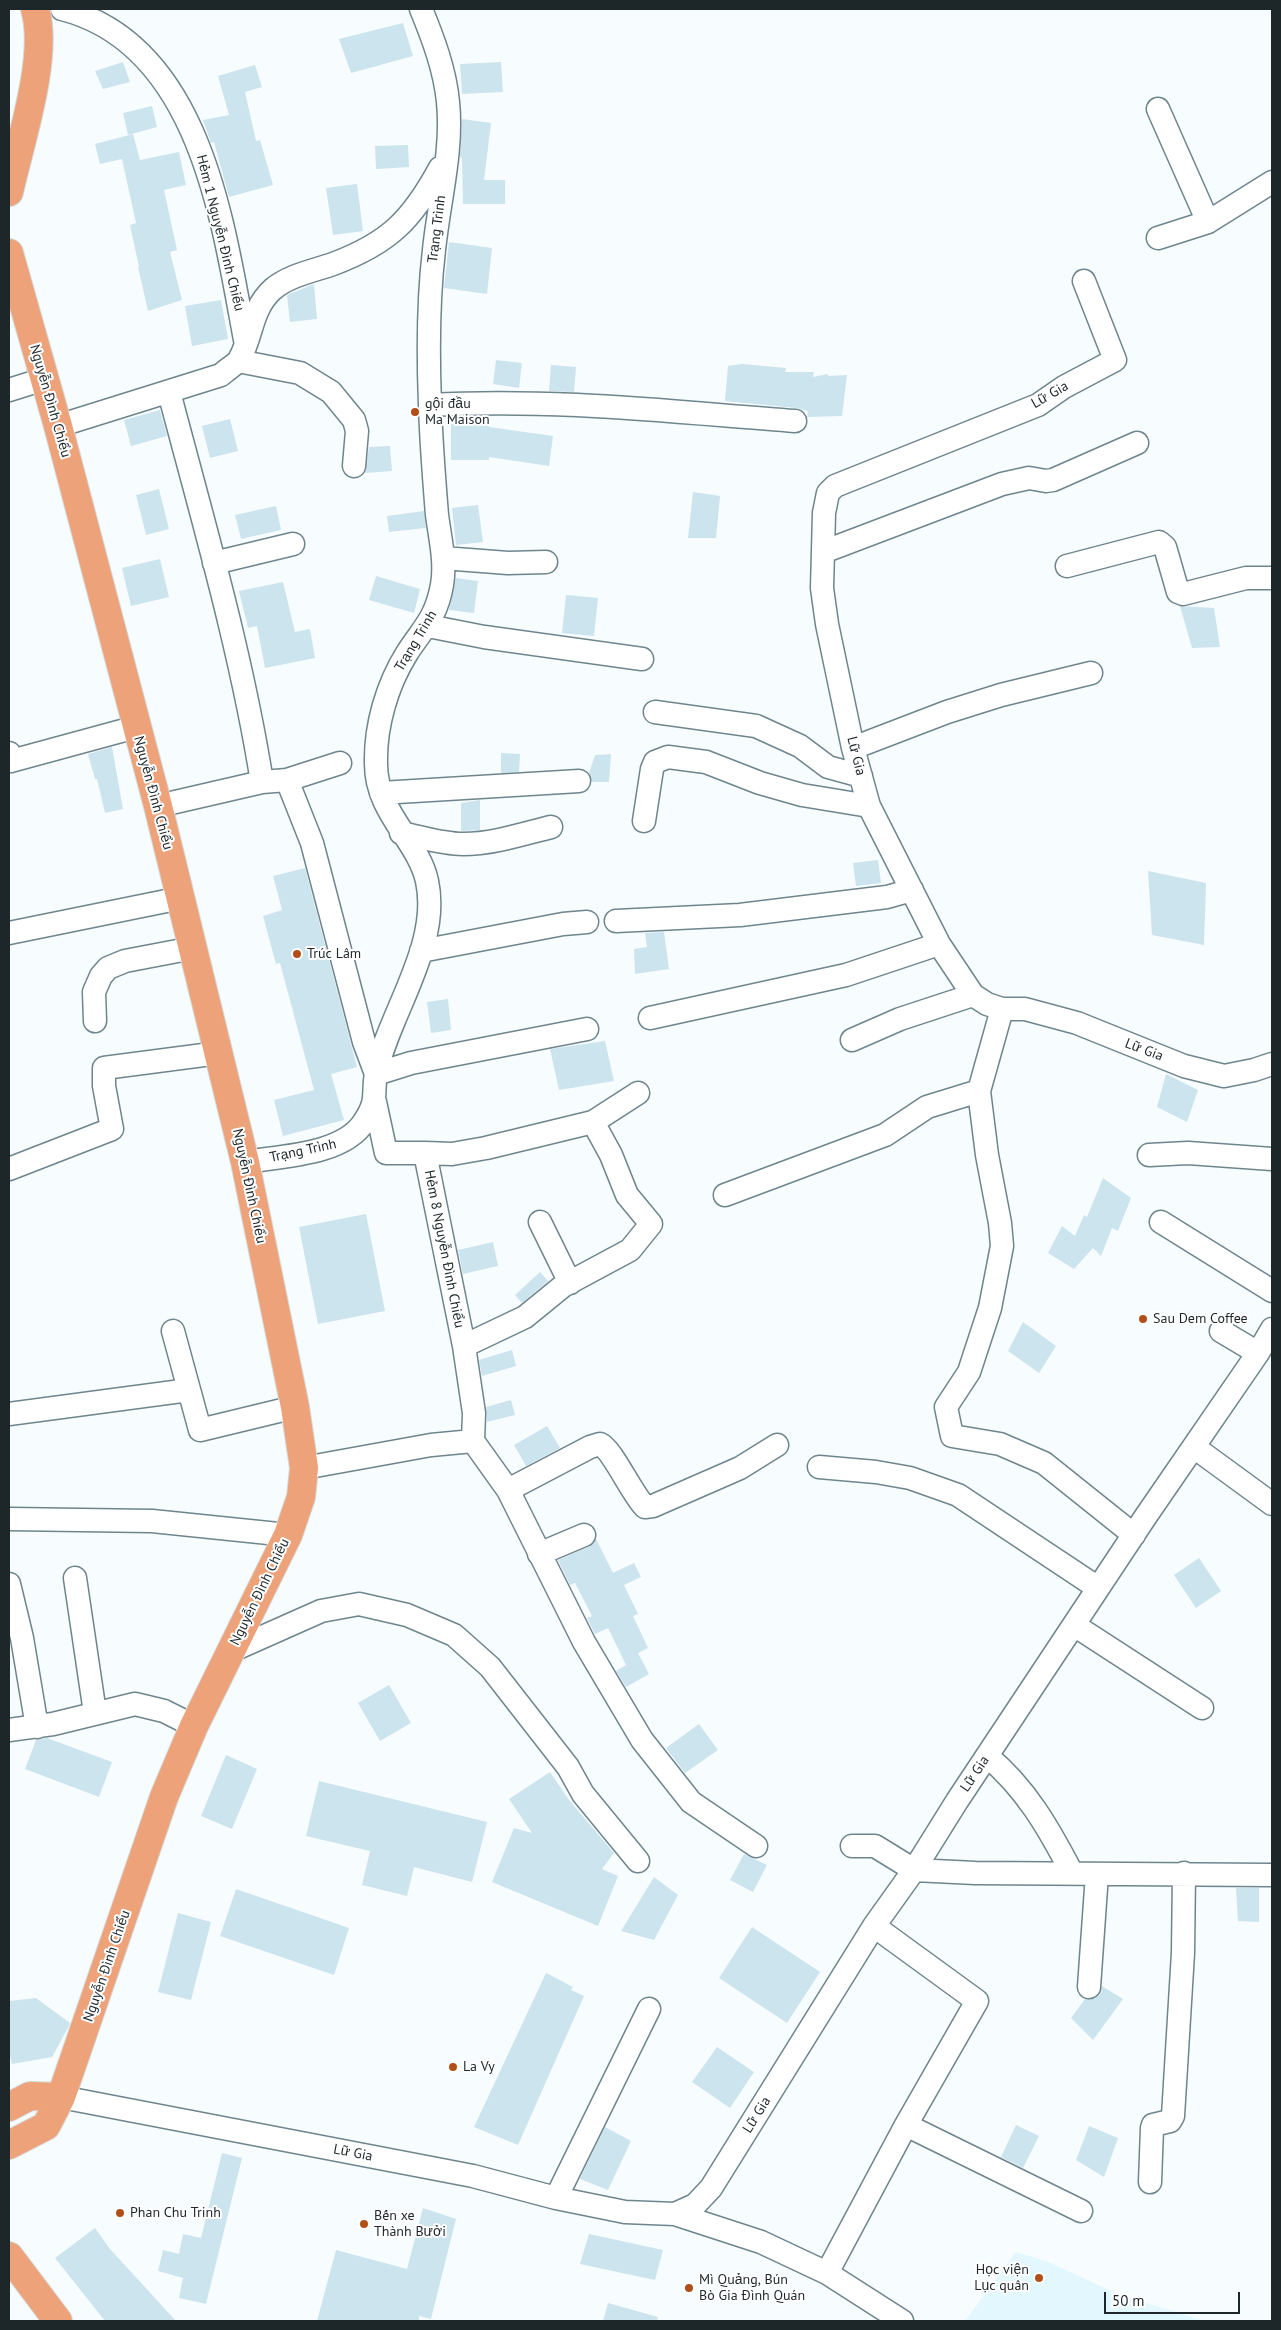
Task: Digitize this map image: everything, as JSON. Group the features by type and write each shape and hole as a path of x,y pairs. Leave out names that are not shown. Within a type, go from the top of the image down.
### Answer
{"main road":[{"path":"9,192 40,51 38,21 35,9"},
{"name":"Nguyễn Đình Chiểu","path":"9,253 58,426 158,806 219,1053 245,1162 295,1407 304,1468 301,1497 288,1535 194,1726 164,1797 60,2097 46,2126 9,2145"},
{"path":"9,2107 30,2096 60,2097"},
{"path":"9,2256 58,2321"}],"street":[{"name":"Hẻm 1 Nguyễn Đình Chiểu","path":"62,9 90,18 122,38 152,66 170,89 186,116 205,161 233,278 242,351"},
{"name":"Trạng Trình","path":"245,1162 317,1150 346,1141 363,1125 375,1102 376,1074 421,951 427,923 429,898 427,880 422,866 401,833 381,793 376,766 381,717 388,693 408,652 428,626 438,604 443,581 443,558 434,478 430,405 433,253 447,156 449,130 448,100 440,62 421,9"},
{"path":"1158,109 1208,222"},
{"name":"Trạng Trình","path":"242,351 256,309 277,286 302,274 333,264 374,246 400,227 416,209 447,156"},
{"path":"1158,238 1208,222 1272,182"},
{"name":"Lữ Gia","path":"1084,281 1115,360 1064,387 1038,405 834,486 828,493 824,513 822,588 827,624 852,748 869,806 939,944 973,995 987,1004 1002,1009 1024,1010 1077,1023 1184,1066 1224,1076 1272,1064"},
{"path":"58,426 221,375 242,351 300,373 331,392 354,420 358,431 354,466"},
{"path":"9,390 44,379"},
{"path":"169,392 214,563 256,741 262,782"},
{"path":"430,405 491,402 558,403 795,421"},
{"path":"823,552 1002,484 1029,478 1046,481 1053,480 1138,443"},
{"path":"1067,566 1160,542 1165,547 1178,592 1183,594 1246,578 1272,578"},
{"path":"214,563 293,544"},
{"path":"443,558 508,563 546,562"},
{"path":"428,626 484,637 642,659"},
{"path":"852,748 956,709 1001,695 1091,674"},
{"path":"655,712 756,726 800,746 828,767 861,776"},
{"path":"9,754 11,762 136,727"},
{"path":"644,821 655,762 668,757 706,762 760,783 802,794 869,806"},
{"path":"158,806 262,782 287,780 340,763"},
{"path":"287,780 312,842 364,1042 376,1074 411,1063 587,1029"},
{"path":"381,793 579,781"},
{"path":"401,833 448,843 465,844 552,827"},
{"path":"616,921 740,915 888,896 912,890"},
{"path":"9,933 181,898"},
{"path":"421,951 563,924 587,922"},
{"path":"650,1018 846,975 939,944"},
{"path":"95,1021 94,992 100,976 108,968 125,961 193,948"},
{"path":"852,1040 900,1019 973,995"},
{"path":"1002,1009 979,1092 1002,1246 990,1308 968,1372 946,1407 952,1436 1000,1444 1044,1463 1134,1535"},
{"path":"9,1169 112,1129 104,1086 104,1068 219,1053"},
{"path":"725,1195 885,1135 927,1107 979,1092"},
{"path":"425,1153 452,1154 593,1122 638,1093"},
{"name":"Hẻm 8 Nguyễn Đình Chiểu","path":"375,1102 386,1153 425,1153 464,1346 474,1413 473,1441"},
{"path":"464,1346 525,1317 570,1283 630,1250 651,1224 627,1195 611,1155 593,1122"},
{"path":"1149,1155 1188,1153 1272,1159"},
{"path":"540,1222 570,1283"},
{"path":"1161,1222 1272,1291"},
{"name":"Lữ Gia","path":"675,2214 695,2205 711,2188 874,1926 914,1870 1098,1588 1258,1354 1272,1329"},
{"path":"1221,1330 1258,1354"},
{"path":"173,1331 200,1430 295,1407"},
{"path":"9,1414 189,1390"},
{"path":"304,1468 431,1445 473,1441 508,1490 584,1642 642,1740 691,1802 756,1846"},
{"path":"508,1490 590,1447 600,1444 608,1450 637,1499 645,1507 653,1506 740,1468 777,1445"},
{"path":"1194,1447 1272,1504"},
{"path":"819,1467 876,1472 910,1478 958,1495 1098,1588"},
{"path":"9,1519 152,1521 288,1535"},
{"path":"539,1554 584,1535"},
{"path":"75,1578 95,1713"},
{"path":"9,1584 22,1638 37,1727"},
{"path":"231,1651 320,1611 359,1604 407,1615 454,1635 495,1674 568,1767 583,1794 638,1862"},
{"path":"1074,1625 1202,1708"},
{"path":"9,1730 37,1727 135,1704 164,1711 194,1726"},
{"path":"987,1756 1010,1775 1024,1793 1055,1840 1072,1872"},
{"path":"852,1846 875,1846 914,1870 975,1873 1272,1874"},
{"path":"1150,2182 1153,2125 1170,2121 1173,2116 1183,1972 1184,1873"},
{"path":"1089,1987 1097,1874"},
{"path":"827,2273 906,2125 977,2001 874,1926"},
{"path":"556,2198 649,2009"},
{"name":"Lữ Gia","path":"60,2097 473,2176 556,2198 625,2212 675,2214 761,2242 827,2273 902,2321"},
{"path":"906,2125 1081,2211"}],"shaded area":[{"name":"Học viện Lục quân","path":"1016,2252 1046,2261 1118,2294 1204,2321 965,2321"}],"building":[{"path":"403,23 413,56 351,73 339,39"},
{"path":"123,62 130,82 103,89 95,71"},
{"path":"501,62 503,92 462,94 460,64"},
{"path":"255,65 262,87 245,92 256,141 260,140 273,185 229,197 214,142 211,143 203,120 229,115 218,76"},
{"path":"152,106 157,127 128,135 123,113"},
{"path":"462,119 491,123 484,180 505,180 505,204 463,204 462,158 460,157"},
{"path":"133,134 140,160 179,152 186,185 164,190 177,250 170,252 182,300 148,311 130,225 136,223 122,159 100,164 95,144"},
{"path":"408,145 409,167 376,169 375,146"},
{"path":"357,184 363,231 333,235 326,188"},
{"path":"449,242 492,248 487,294 444,288"},
{"path":"314,284 317,319 290,322 287,295"},
{"path":"221,300 228,339 192,346 185,306"},
{"path":"496,360 522,363 519,388 493,384"},
{"path":"742,364 786,368 785,372 814,372 813,377 828,374 828,376 847,375 842,416 807,417 808,411 796,408 725,401 728,366"},
{"path":"551,365 576,367 574,392 549,391"},
{"path":"160,410 167,436 131,446 124,420"},
{"path":"488,416 489,427 553,436 549,466 489,457 489,460 451,460 451,417"},
{"path":"230,419 238,451 210,458 202,426"},
{"path":"390,446 392,471 365,473 369,447"},
{"path":"159,489 169,529 146,535 136,495"},
{"path":"693,492 720,496 716,538 688,538"},
{"path":"478,505 483,542 456,545 452,508"},
{"path":"276,506 281,530 241,539 235,515"},
{"path":"424,511 426,528 389,532 387,516"},
{"path":"160,559 169,597 131,606 122,568"},
{"path":"376,576 420,589 414,613 369,600"},
{"path":"456,578 478,581 474,613 449,610"},
{"path":"283,582 295,632 310,629 315,658 265,668 257,626 248,628 239,591"},
{"path":"566,595 598,598 594,636 562,633"},
{"path":"1180,606 1214,608 1220,647 1192,648"},
{"path":"112,747 123,809 105,813 97,779 95,779 88,754"},
{"path":"501,753 520,754 519,772 501,773"},
{"path":"611,754 609,782 592,782 589,773 595,755"},
{"path":"480,800 480,830 461,831 461,803"},
{"path":"878,860 881,883 856,886 853,863"},
{"path":"305,868 357,1067 331,1074 344,1120 283,1136 274,1100 314,1090 280,963 276,964 263,916 282,910 273,876"},
{"path":"1148,871 1206,883 1204,945 1152,935"},
{"path":"664,932 669,969 635,974 634,949 647,947 645,933"},
{"path":"448,999 451,1030 431,1033 427,1002"},
{"path":"605,1041 614,1081 559,1090 550,1049"},
{"path":"1166,1074 1198,1090 1187,1122 1157,1107"},
{"path":"1103,1178 1131,1198 1118,1231 1112,1228 1101,1256 1093,1248 1074,1269 1048,1253 1062,1226 1075,1236 1084,1215 1087,1217"},
{"path":"366,1214 385,1311 318,1324 299,1227"},
{"path":"493,1242 498,1266 463,1274 458,1250"},
{"path":"540,1272 548,1281 522,1303 515,1295"},
{"path":"1023,1322 1056,1346 1039,1373 1008,1351"},
{"path":"512,1350 516,1366 482,1376 479,1360"},
{"path":"511,1400 515,1415 487,1422 486,1407"},
{"path":"547,1426 560,1448 526,1466 514,1445"},
{"path":"596,1539 613,1573 634,1563 641,1577 624,1585 638,1614 633,1616 648,1648 638,1653 649,1674 626,1687 616,1671 626,1665 608,1628 595,1634 587,1618 592,1616 575,1583 570,1585 558,1560 589,1547"},
{"path":"1199,1558 1221,1591 1196,1608 1174,1575"},
{"path":"389,1685 411,1723 380,1741 358,1703"},
{"path":"699,1724 718,1750 685,1773 666,1748"},
{"path":"47,1738 112,1762 99,1797 25,1769 36,1740"},
{"path":"226,1755 257,1769 232,1829 201,1816"},
{"path":"550,1772 569,1800 614,1853 602,1869 618,1876 598,1926 492,1882 514,1828 532,1833 509,1799"},
{"path":"319,1781 487,1822 472,1882 414,1867 407,1896 362,1885 370,1851 306,1836"},
{"path":"744,1854 767,1865 753,1892 730,1880"},
{"path":"654,1877 678,1895 654,1940 621,1931"},
{"path":"1236,1888 1259,1888 1259,1922 1238,1921"},
{"path":"236,1889 349,1928 334,1975 220,1936"},
{"path":"178,1913 211,1922 191,2000 158,1992"},
{"path":"752,1927 820,1972 787,2023 719,1978"},
{"path":"546,1973 573,1987 571,1990 584,1996 518,2145 474,2127"},
{"path":"1102,1986 1123,1999 1093,2040 1071,2018 1085,1999 1094,1999 1100,1995"},
{"path":"36,1998 70,2023 69,2026 52,2057 12,2064 9,2052 9,2001"},
{"path":"717,2047 754,2072 730,2108 692,2082"},
{"path":"1016,2125 1039,2136 1023,2168 1001,2157"},
{"path":"1089,2126 1118,2138 1104,2177 1076,2160"},
{"path":"605,2127 631,2141 608,2190 580,2179"},
{"path":"222,2153 242,2158 206,2304 179,2298 183,2278 158,2271 163,2250 179,2254 183,2234 201,2238"},
{"path":"423,2208 456,2219 431,2319 419,2316 419,2321 317,2321 336,2250 407,2269"},
{"path":"95,2228 110,2249 176,2321 105,2321 55,2258"},
{"path":"589,2234 663,2250 655,2280 580,2264"},
{"path":"608,2303 658,2317 657,2321 603,2321"}],"place":[{"name":"gội đầu Ma Maison","path":"415,412"},
{"name":"Trúc Lâm","path":"297,954"},
{"name":"Sau Dem Coffee","path":"1143,1319"},
{"name":"La Vy","path":"453,2067"},
{"name":"Phan Chu Trinh","path":"120,2213"},
{"name":"Bến xe Thành Bưởi","path":"364,2224"},
{"name":"Học viện Lục quân","path":"1039,2278"},
{"name":"Mì Quảng, Bún Bò Gia Đình Quán","path":"689,2288"}]}
